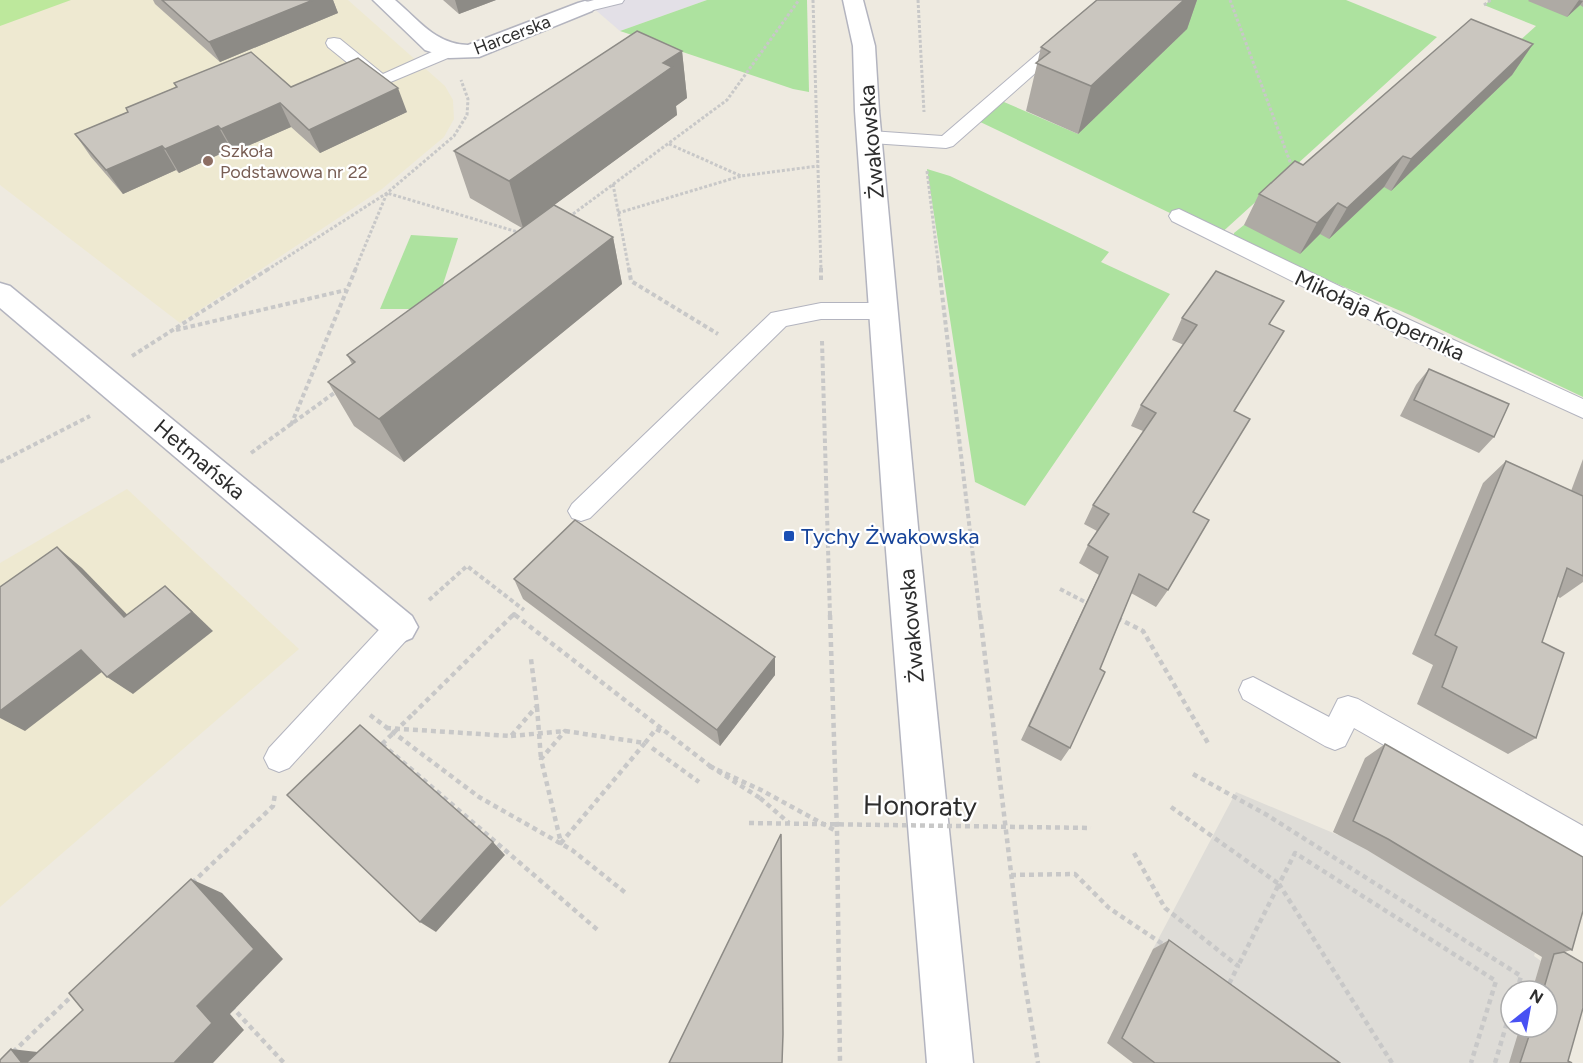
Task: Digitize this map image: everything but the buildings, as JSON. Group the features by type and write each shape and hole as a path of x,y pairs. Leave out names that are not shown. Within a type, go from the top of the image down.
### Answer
{"street":[{"name":"Harcerska","path":"383,0 432,45 449,51 471,52 589,3"},
{"name":"Żwakowska","path":"853,0 864,46 902,538 950,1063"},
{"name":"Żwakowska","path":"864,46 873,0"},
{"name":"Hetmańska","path":"0,293 400,627"}],"lane":[{"path":"589,3 616,0"},
{"path":"871,137 946,142 1110,0"},
{"path":"334,43 381,81 449,51"},
{"name":"Mikołaja Kopernika","path":"1179,216 1402,326 1583,409"},
{"path":"581,511 779,319 822,311 884,311"},
{"path":"279,758 400,627"},
{"path":"1253,690 1335,736 1348,709 1583,843"}],"path":[{"path":"568,218 727,100 799,0"},
{"path":"813,0 837,831 840,1063"},
{"path":"918,0 925,139 1011,875 1023,972 1038,1063"},
{"path":"1230,0 1292,167"},
{"path":"1484,5 1491,0"},
{"path":"100,376 387,193 454,135 467,115 468,99 449,51"},
{"path":"669,143 741,176"},
{"path":"618,213 741,176 818,166"},
{"path":"613,184 631,281 746,350"},
{"path":"387,193 529,236"},
{"path":"291,426 387,193"},
{"path":"173,331 346,290"},
{"path":"220,475 339,390"},
{"path":"0,462 126,397"},
{"path":"400,627 467,566 524,610"},
{"path":"1060,589 1091,605"},
{"path":"600,932 382,744 514,614 710,766 760,798 789,823"},
{"path":"1112,615 1143,631 1208,744"},
{"path":"531,659 541,759 561,843"},
{"path":"511,736 537,706"},
{"path":"627,894 572,850 479,797 385,728 511,736 565,731 645,743"},
{"path":"561,843 656,729 711,768 761,790 837,831"},
{"path":"541,759 565,731"},
{"path":"652,748 699,782"},
{"path":"189,886 273,806 279,758"},
{"path":"1193,774 1267,815 1521,976 1520,979"},
{"path":"1171,807 1279,884 1392,1063"},
{"name":"Honoraty","path":"749,823 1091,828"},
{"path":"1134,853 1165,908 1238,966"},
{"path":"1217,984 1226,990 1295,853 1496,981 1471,1063"},
{"path":"1011,875 1075,874 1109,908 1172,951"},
{"path":"10,1055 78,991"},
{"path":"225,1000 284,1063"},
{"path":"1495,1063 1502,1039"}],"shaded area":[{"name":"Szkoła Podstawowa nr 22","path":"0,0 348,0 445,86 453,100 454,119 444,137 382,189 180,323 0,185"},
{"path":"584,0 707,0 620,31"},
{"path":"127,489 299,649 0,907 0,563"},
{"path":"1236,792 1338,835 1340,833 1535,953 1534,956 1541,961 1536,979 1499,979 1499,1039 1518,1039 1509,1063 1309,1063 1153,949"}],"green space":[{"path":"0,0 71,0 0,26"},
{"path":"707,0 807,0 809,92 793,89 620,31"},
{"path":"1151,0 1346,0 1437,37 1218,236 974,119 997,99 1078,134"},
{"path":"1491,0 1583,0 1583,397 1410,315 1234,240 1234,233 1244,225 1495,63 1536,26 1484,5"},
{"path":"927,169 950,176 1109,252 1101,262 1170,294 1025,506 975,482"},
{"path":"411,235 458,238 435,309 380,309"}],"place":[{"name":"Szkoła Podstawowa nr 22","path":"208,161"},
{"name":"Tychy Żwakowska","path":"789,536"}]}
